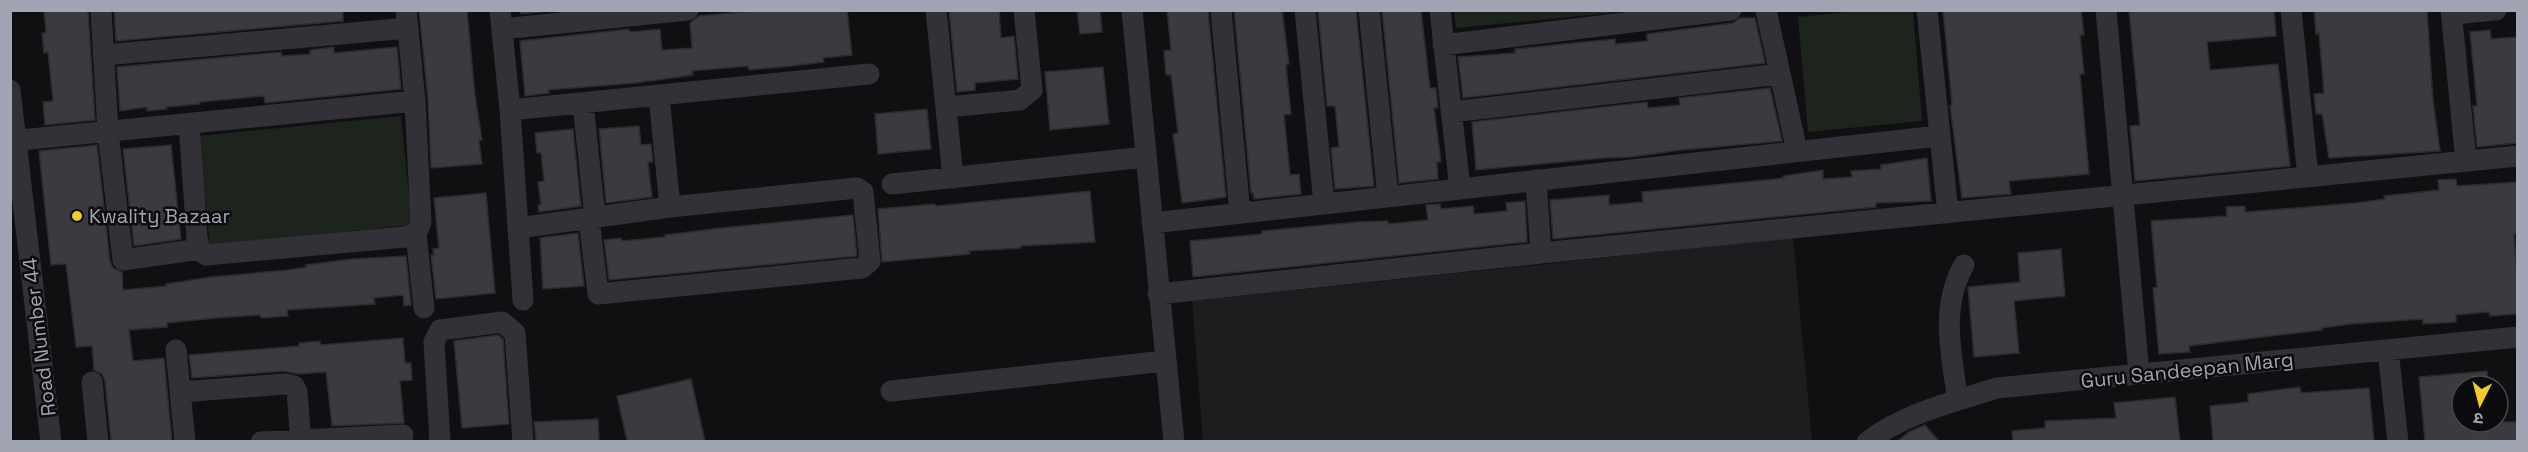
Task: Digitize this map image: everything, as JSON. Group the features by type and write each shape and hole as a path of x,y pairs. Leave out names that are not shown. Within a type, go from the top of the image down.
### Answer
{"street":[{"path":"101,10 108,132 123,260 200,249"},
{"path":"523,300 510,110 501,20 688,10"},
{"path":"936,10 952,178"},
{"path":"946,107 1020,100 1032,90 1024,10"},
{"path":"1132,10 1174,441"},
{"path":"1221,10 1240,213"},
{"path":"1305,10 1324,204"},
{"path":"1369,10 1388,197"},
{"path":"1440,10 1460,189"},
{"path":"1443,45 1731,10"},
{"path":"1766,10 1797,151"},
{"path":"1927,10 1948,213"},
{"path":"2106,10 2139,374"},
{"path":"2291,10 2308,177"},
{"path":"2466,161 2452,12 2496,10"},
{"path":"104,55 407,19 415,101 421,222 416,234 424,308"},
{"path":"510,110 869,74"},
{"path":"1451,112 1780,74"},
{"name":"Road Number 44","path":"10,90 13,141 51,441"},
{"path":"659,96 670,207"},
{"path":"13,141 415,101"},
{"path":"518,228 592,219 670,207 860,189 870,261 862,268 598,294 592,219 583,103"},
{"path":"189,124 197,238 200,249 206,255 405,237 416,234"},
{"path":"1152,223 1939,136"},
{"path":"1158,294 1541,253 2517,156"},
{"path":"892,184 1146,157"},
{"path":"1536,180 1541,253"},
{"path":"1958,400 1948,325 1950,299 1964,264"},
{"path":"440,441 434,342 440,330 502,322 515,333 523,441"},
{"name":"Guru Sandeepan Marg","path":"1867,441 1879,432 1918,413 1997,388 2517,337"},
{"path":"176,350 185,441"},
{"path":"2388,350 2398,441"},
{"path":"891,391 1165,361"},
{"path":"92,382 98,441"},
{"path":"180,392 285,384 294,386 297,392 301,440"},
{"path":"261,441 403,435"}],"shaded area":[{"path":"1454,10 1631,10 1631,11 1456,28"},
{"path":"1867,10 1913,11 1922,121 1808,132 1798,17"},
{"path":"401,116 412,225 210,245 198,136"},
{"path":"1793,238 1812,441 1203,441 1192,301"}],"building":[{"path":"44,10 88,10 95,120 45,125 43,102 53,101 48,52 44,53 42,33 46,33"},
{"path":"114,10 343,10 343,21 116,41"},
{"path":"419,10 467,10 482,140 479,140 482,164 431,168 428,100"},
{"path":"520,10 558,10 521,14"},
{"path":"763,10 847,10 852,55 823,58 824,62 791,66 749,70 748,66 692,71 693,75 635,83 548,90 549,93 525,96 520,41 629,29 630,32 660,29 662,50 692,48 690,23 699,16"},
{"path":"949,10 999,10 1001,38 1014,36 1018,79 975,83 975,90 957,92"},
{"path":"1077,10 1100,10 1102,32 1080,34"},
{"path":"1167,10 1208,10 1226,197 1182,203 1173,134 1178,133 1171,75 1166,75 1164,51 1171,50"},
{"path":"1234,10 1282,10 1289,64 1286,65 1291,114 1284,115 1290,175 1299,174 1301,194 1254,199 1251,193"},
{"path":"1318,10 1356,10 1374,186 1335,189 1331,148 1339,147 1335,106 1327,106"},
{"path":"1382,10 1421,10 1430,88 1436,88 1438,108 1434,108 1441,162 1437,162 1438,179 1399,183"},
{"path":"1943,10 2081,10 2084,35 2080,35 2084,74 2080,74 2089,174 2009,181 2011,194 1962,198 1950,106 1952,105"},
{"path":"2129,10 2274,10 2276,36 2207,42 2210,70 2278,64 2290,166 2135,181 2130,126 2140,125"},
{"path":"2314,10 2427,10 2433,100 2440,151 2329,158 2322,114 2316,114 2314,94 2324,93 2319,33 2316,34"},
{"path":"1740,18 1755,18 1765,63 1463,98 1458,57 1515,53 1515,49 1615,39 1615,44 1647,41 1647,34 1733,23"},
{"path":"2490,30 2491,39 2517,37 2517,143 2477,147 2473,106 2477,106 2470,32"},
{"path":"334,47 334,53 397,47 401,89 265,103 264,96 200,102 200,104 166,107 167,109 147,111 147,107 120,111 117,67 281,52 282,56 310,54 310,50"},
{"path":"1103,67 1109,124 1050,130 1045,72"},
{"path":"1770,88 1782,141 1476,170 1472,122 1647,102 1648,108 1680,105 1679,98"},
{"path":"927,109 931,149 878,154 875,114"},
{"path":"639,126 641,145 651,144 653,162 648,162 652,197 606,203 599,129"},
{"path":"573,129 581,206 539,212 538,205 541,205 538,182 544,181 541,153 537,153 535,133"},
{"path":"97,145 110,261 113,268 122,272 123,290 166,286 166,284 211,277 288,270 306,267 306,265 352,259 406,256 411,305 404,306 403,295 374,298 375,304 287,310 288,316 216,318 167,323 167,327 129,330 133,361 164,358 172,441 111,441 105,381 102,374 94,370 92,346 76,347 66,264 51,265 39,151"},
{"path":"171,145 181,239 134,246 123,149"},
{"path":"1927,158 1931,201 1876,203 1876,207 1553,239 1550,200 1609,195 1609,205 1643,202 1642,192 1784,178 1783,176 1823,170 1823,179 1852,177 1851,171 1881,169 1881,165"},
{"path":"2456,179 2457,186 2517,182 2517,234 2514,234 2517,314 2490,316 2489,312 2456,315 2456,322 2423,324 2423,319 2350,324 2322,328 2322,330 2189,346 2190,352 2159,354 2153,288 2157,287 2151,221 2227,216 2226,207 2245,206 2245,212 2356,203 2385,199 2384,196 2439,190 2438,180"},
{"path":"1090,191 1095,242 1021,246 1021,248 969,251 970,254 882,262 878,209 935,204 936,206"},
{"path":"486,193 495,293 436,299 431,255 434,255 433,249 439,248 434,198"},
{"path":"1525,201 1527,242 1193,277 1190,241 1357,222 1388,221 1388,224 1428,220 1426,205 1440,204 1441,209 1473,206 1474,214 1507,211 1506,203"},
{"path":"853,215 857,256 609,280 604,240 621,238 622,241 665,237 665,235 721,228"},
{"path":"578,233 584,286 543,289 540,238"},
{"path":"2061,249 2065,296 2014,301 2019,353 1974,357 1968,287 2020,282 2018,253"},
{"path":"498,335 503,339 509,424 462,428 454,341"},
{"path":"403,338 405,363 411,363 412,380 400,381 404,423 332,426 326,372 298,374 284,371 192,378 189,355 299,346 299,343 320,341 320,345"},
{"path":"2487,371 2487,374 2453,374"},
{"path":"2450,374 2450,434 2510,434 2510,422 2517,422 2517,441 2425,441 2419,377"},
{"path":"691,379 705,441 627,441 617,396"},
{"path":"2300,387 2301,393 2369,388 2374,441 2213,441 2210,406 2248,402 2248,394"},
{"path":"2175,397 2180,441 2013,441 2012,431 2045,428 2045,421 2116,418 2114,403"},
{"path":"598,419 599,441 536,441 534,422"},
{"path":"1925,425 1939,441 1898,441 1909,432"}],"place":[{"name":"Kwality Bazaar","path":"77,216"}]}
